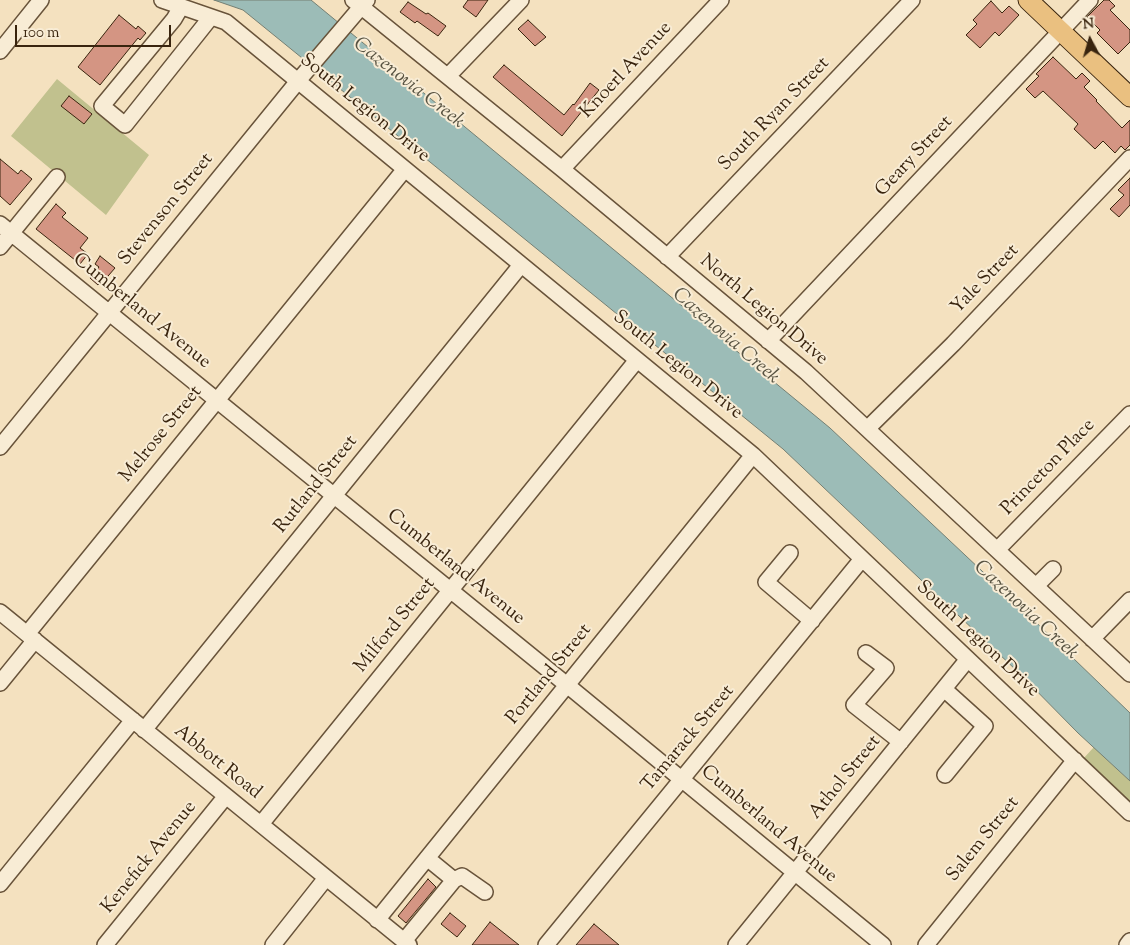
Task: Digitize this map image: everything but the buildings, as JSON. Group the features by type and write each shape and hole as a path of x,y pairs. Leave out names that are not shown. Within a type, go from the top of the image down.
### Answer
{"main road":[{"path":"1028,0 1130,96"}],"street":[{"path":"0,51 41,0"},
{"name":"South Legion Drive","path":"162,0 226,22 301,78 405,169 753,455 1130,813"},
{"path":"448,76 520,0"},
{"name":"Knoerl Avenue","path":"562,168 721,0"},
{"name":"South Ryan Street","path":"667,257 912,0"},
{"name":"Geary Street","path":"768,340 1090,0"},
{"name":"North Legion Drive","path":"359,5 562,168 806,372 1130,674"},
{"name":"Stevenson Street","path":"0,447 359,5"},
{"path":"181,7 174,19 102,106 125,125 211,17"},
{"name":"Yale Street","path":"868,428 952,344 1130,158"},
{"name":"Melrose Street","path":"0,683 31,637 217,400 405,169"},
{"path":"0,247 6,229 57,177"},
{"name":"Cumberland Avenue","path":"6,229 568,685 883,945"},
{"name":"Rutland Street","path":"0,884 334,495 521,265"},
{"name":"Milford Street","path":"261,824 637,360"},
{"name":"Princeton Place","path":"997,550 1130,414"},
{"name":"Portland Street","path":"377,920 753,455"},
{"path":"790,554 766,582 812,621"},
{"name":"Tamarack Street","path":"546,945 862,559"},
{"path":"1036,586 1054,569"},
{"path":"1092,639 1130,600"},
{"name":"Abbott Road","path":"0,612 407,943"},
{"path":"866,653 886,668 854,705 901,742"},
{"name":"Athol Street","path":"736,945 968,659"},
{"path":"944,689 985,726 945,775"},
{"name":"Salem Street","path":"926,945 1075,760"},
{"name":"Kenefick Avenue","path":"105,945 226,796"},
{"path":"427,858 454,880"},
{"path":"407,943 454,880 462,876 485,892"},
{"path":"273,945 326,878"},
{"path":"1127,945 1130,941"}],"green space":[{"path":"57,79 149,155 106,215 11,136"},
{"path":"1094,747 1130,781 1130,803 1083,759"}],"water":[{"name":"Cazenovia Creek","path":"214,0 311,0 830,428 1130,713 1130,781 783,449 243,10"}]}
